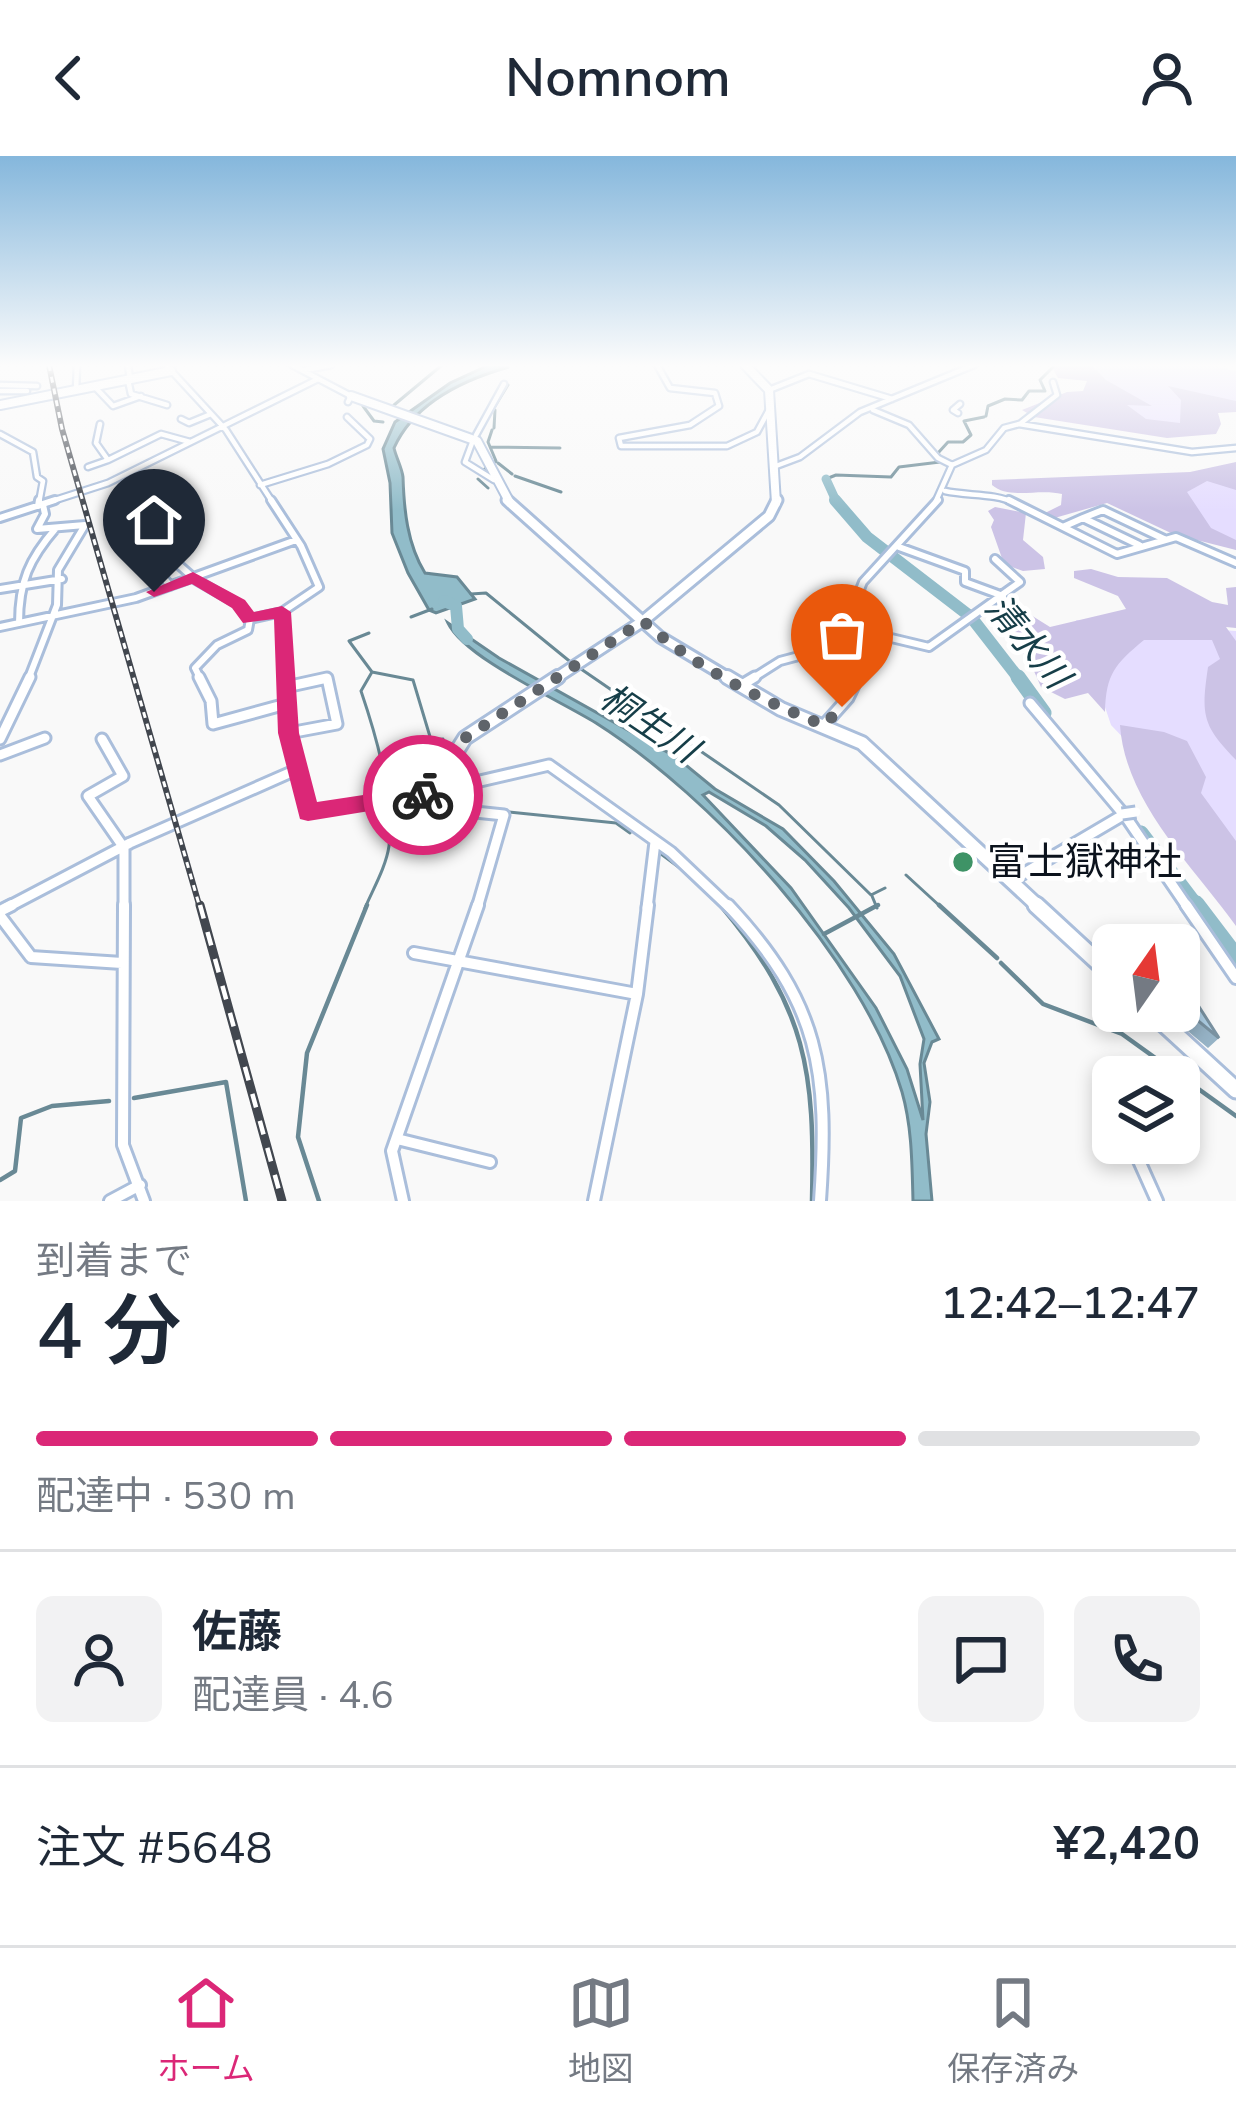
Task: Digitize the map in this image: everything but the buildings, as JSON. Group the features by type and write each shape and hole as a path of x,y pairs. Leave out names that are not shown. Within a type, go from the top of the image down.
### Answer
{"main road":[{"path":"407,414 464,433 483,447 503,497 687,656 862,743 1092,957"},
{"path":"456,787 448,771 456,748 643,621 769,516 777,501 771,414"},
{"path":"1173,1032 1236,1090"}],"street":[{"path":"181,418 189,423 211,414 223,427 296,540 319,586 282,612 250,619"},
{"path":"0,518 90,491 249,414"},
{"path":"484,414 465,462 484,478 494,479"},
{"path":"707,414 690,425 619,438 621,446 728,446 757,433 767,414"},
{"path":"776,466 802,458 843,422 861,414"},
{"path":"883,414 909,425 938,458 952,465 981,454 1004,428 1019,424 1192,452 1236,448"},
{"path":"1019,424 1028,414"},
{"path":"260,485 364,447 370,439 347,417"},
{"path":"100,424 96,443 108,460"},
{"path":"0,434 33,452 37,477 43,481 40,506 45,516 37,530 85,525 58,570 62,579 53,615 0,738"},
{"path":"88,466 161,434 192,443"},
{"path":"824,725 842,707 861,675 859,589 945,491 952,465"},
{"path":"945,491 979,498 1000,496 1118,554 1163,539 1182,539 1236,562"},
{"path":"1063,527 1103,510 1163,539"},
{"path":"1084,518 1140,545"},
{"path":"120,534 152,524"},
{"path":"19,622 19,586 36,551 57,528"},
{"path":"138,529 193,578 238,604 250,619 248,630 217,645 195,668 211,700 213,724 286,704"},
{"path":"0,627 125,601 296,540"},
{"path":"895,551 965,571 965,582 1003,596"},
{"path":"740,686 780,661 861,635 929,647 952,627 976,617 1019,580 995,559"},
{"path":"152,562 170,586"},
{"path":"0,589 62,579"},
{"path":"282,612 289,733 308,812 424,794 549,765 656,842 736,914 802,1010 817,1052 824,1094 820,1201"},
{"path":"286,687 327,678 337,724 289,733"},
{"path":"1030,703 1128,814 1236,978"},
{"path":"0,755 45,738"},
{"path":"102,739 124,776 88,796 124,848 123,1145 144,1201"},
{"path":"122,963 31,957 2,909 296,770"},
{"path":"403,1201 392,1163 397,1139 461,964 504,815 476,812 456,787"},
{"path":"1009,882 1128,814"},
{"path":"594,1201 637,994 656,842"},
{"path":"414,953 637,994"},
{"path":"397,1139 490,1162"},
{"path":"1140,1164 1157,1201"},
{"path":"110,1201 140,1185"}],"shaded area":[{"path":"1028,414 1139,414 1180,423 1180,414 1218,414 1221,424 1216,434 1167,438"},
{"path":"1134,414 1194,414 1191,427 1143,423"},
{"path":"1236,462 1236,490 1207,481 1187,492 1211,528 1236,540 1236,550 1173,534 1107,503 1051,519 1043,514 1061,505 1062,494 1007,492 992,485 992,480 1190,472"},
{"path":"1236,464 1236,550 1162,510 1168,478"},
{"path":"995,507 1026,513 1023,540 1043,557 1045,569 1023,571 1004,564 988,511"},
{"path":"1091,569 1118,577 1167,578 1212,602 1228,605 1226,588 1236,587 1236,628 1226,627 1236,641 1236,760 1207,718 1208,667 1220,659 1212,640 1144,640 1114,671 1105,712 1088,693 1065,699 1041,687 1030,662 990,614 1013,604 1050,627 1126,609 1118,596 1074,578 1074,571"},
{"path":"1076,620 1236,631 1236,855 1111,725"},
{"path":"1120,725 1187,741 1206,777 1201,793 1236,841 1236,926 1148,807 1134,780"}],"water":[{"path":"407,414 419,414 394,448 419,562 425,573 457,577 475,599 436,613 429,610 408,573 392,533 383,449 395,422"},
{"path":"448,623 499,658 676,757 715,789 783,829 834,881 894,954 939,1039 932,1042 924,1063 930,1102 926,1134 932,1201 913,1201 905,1105 882,1041 854,988 778,885 687,793 641,754 492,664","holes":["709,792 766,826 849,908 900,976 924,1039 920,1064 923,1120 907,1069 876,1008 791,888 703,795"]}],"waterway":[{"path":"369,414 374,421 383,422"},
{"path":"494,428 495,414"},
{"name":"清水川","path":"941,458 938,453 948,442 963,442 971,435 964,421 984,417"},
{"path":"482,471 496,461 488,442 492,430"},
{"path":"491,447 560,448"},
{"name":"清水川","path":"826,479 836,475 891,477 899,467 940,462"},
{"path":"498,463 512,474"},
{"path":"515,476 561,492"},
{"path":"478,479 488,488"},
{"name":"清水川","path":"826,479 836,502"},
{"name":"清水川","path":"836,502 867,537 971,617 1020,680"},
{"path":"471,594 486,593 573,664"},
{"name":"桐生川","path":"444,601 456,606 458,629 467,639"},
{"path":"411,617 432,609"},
{"path":"369,633 349,641 372,672"},
{"path":"581,669 779,805 871,895 885,888"},
{"name":"桐生川","path":"365,908 385,862 390,828 383,768 361,691 372,672"},
{"path":"372,672 413,680 431,740 443,739 441,768"},
{"name":"清水川","path":"1018,677 1044,713"},
{"path":"509,812 616,823 630,833"},
{"name":"清水川","path":"1141,833 1198,908"},
{"path":"661,854 688,874"},
{"path":"906,875 942,908"},
{"path":"872,896 876,906"},
{"name":"桐生川","path":"319,1201 298,1137 307,1053 367,905"},
{"path":"939,905 997,958"},
{"name":"清水川","path":"1195,905 1236,959"},
{"path":"721,906 772,977 800,1043 811,1114 812,1201"},
{"path":"824,934 876,906"},
{"path":"1001,963 1043,1004 1122,1034 1236,1116"},
{"path":"134,1098 226,1082 246,1201"},
{"path":"0,1180 15,1171 21,1118 52,1106 109,1101"}],"railway":[{"path":"59,414 200,908"},
{"path":"200,905 282,1201"}],"way so far":[{"path":"423,795 452,788 448,765 465,738 643,621 687,656 787,711 824,725 842,707"}],"place":[{"name":"富士獄神社","path":"963,862"}],"route":[{"path":"154,592 193,578 238,604 250,619 282,612 289,733 308,812 423,795"}]}
